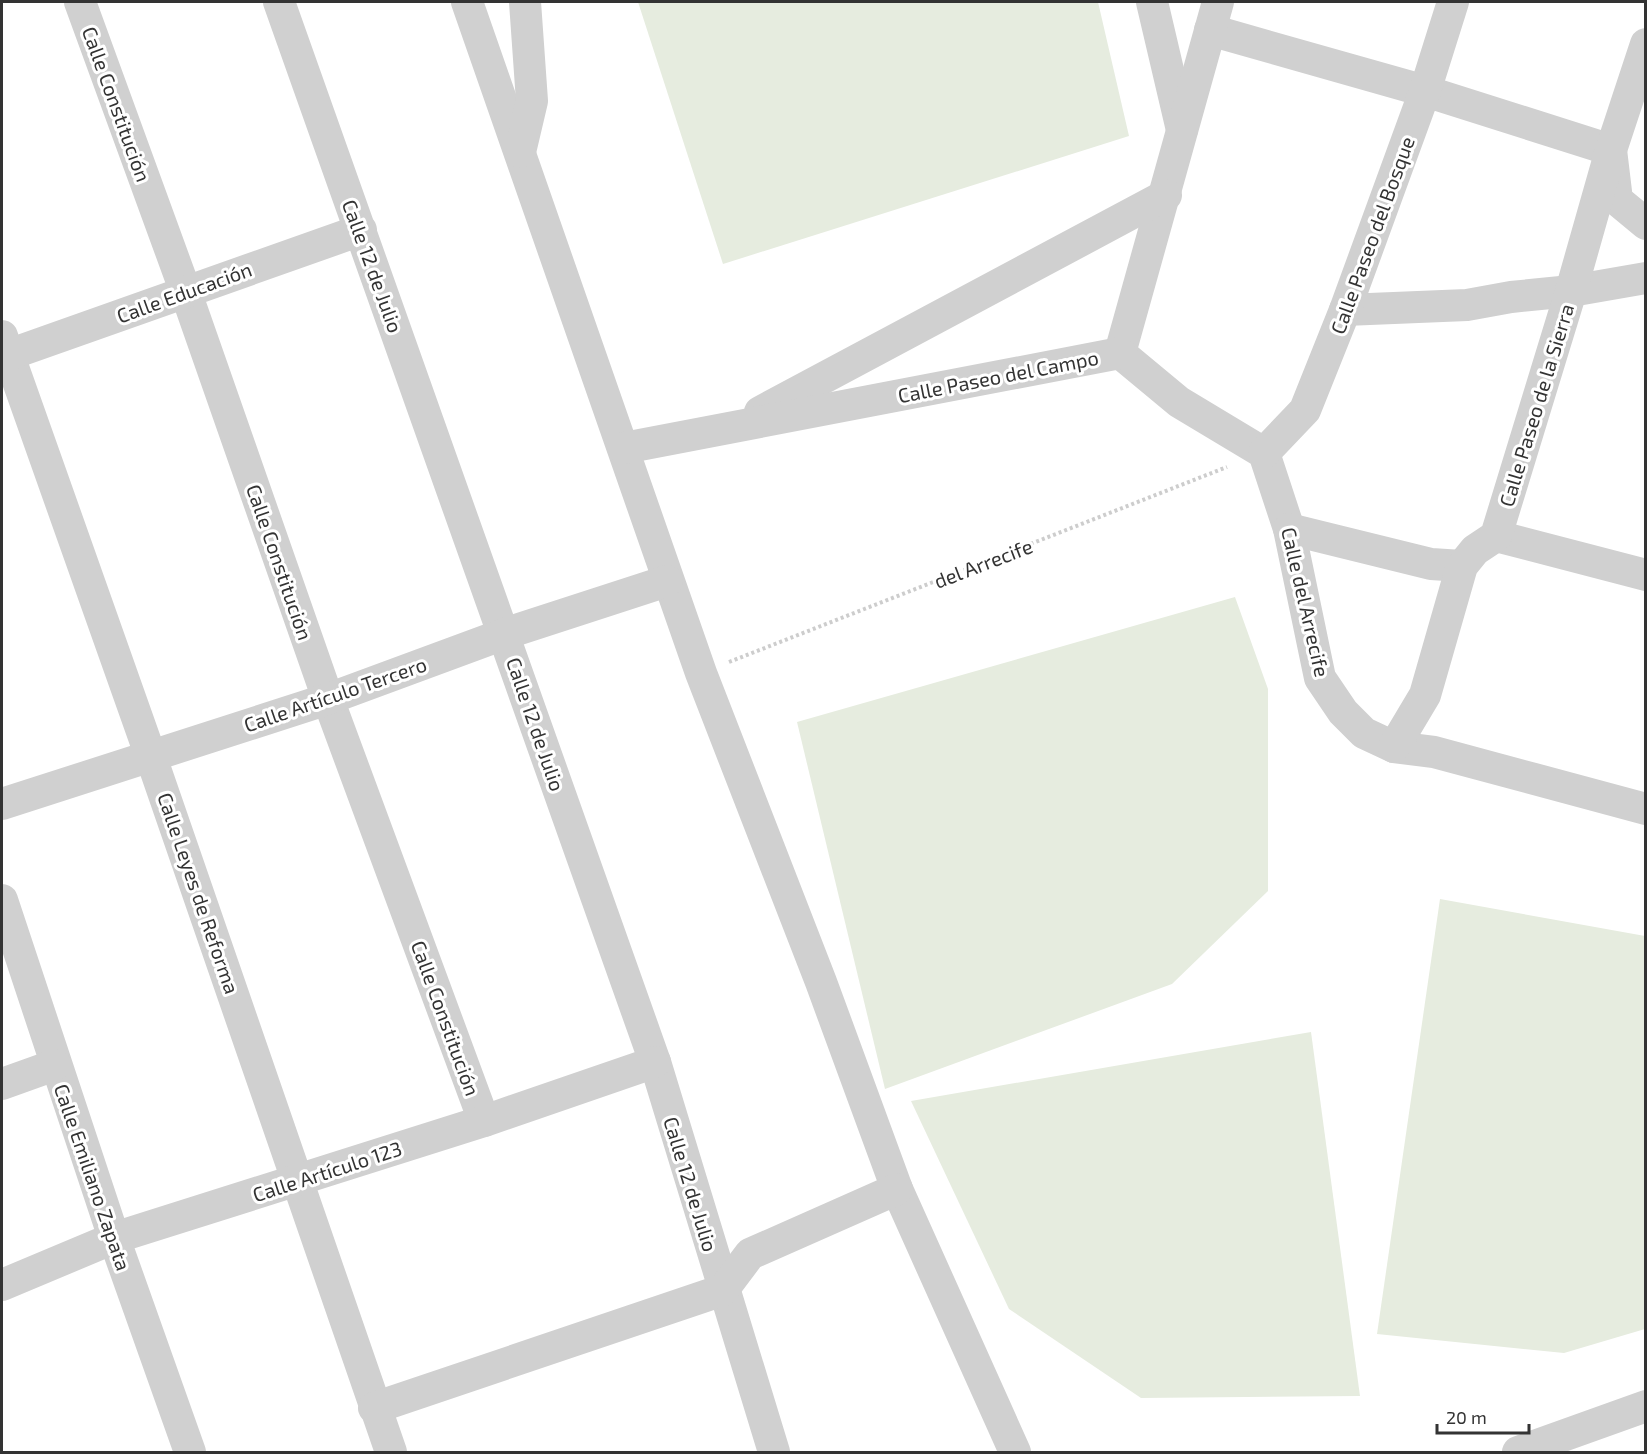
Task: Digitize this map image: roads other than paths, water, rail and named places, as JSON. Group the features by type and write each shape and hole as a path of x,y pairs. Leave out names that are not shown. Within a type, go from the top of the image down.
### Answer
{"street":[{"name":"Calle Constitución","path":"80,2 185,290 328,699 484,1121"},
{"name":"Calle 12 de Julio","path":"279,2 655,1062 774,1452"},
{"path":"467,2 624,448 700,674 821,982 897,1189 1015,1452"},
{"path":"520,152 532,101 525,2"},
{"path":"1152,2 1183,134"},
{"name":"Calle Paseo del Bosque","path":"1264,453 1305,410 1346,310 1425,91 1453,2"},
{"path":"1214,16 1425,91 1611,150 1617,200 1646,224"},
{"name":"Calle Paseo del Campo","path":"624,448 1120,353 1166,195 1214,16"},
{"name":"Calle Paseo de la Sierra","path":"1496,536 1572,291 1611,150 1646,44"},
{"path":"733,427 1166,195"},
{"name":"Calle Educación","path":"5,345 185,290 361,230"},
{"path":"1346,310 1467,305 1511,297 1572,291 1646,278"},
{"name":"Calle Leyes de Reforma","path":"5,345 151,757 391,1452"},
{"path":"1120,353 1179,402 1264,453"},
{"name":"Calle del Arrecife","path":"1264,453 1289,529 1320,678 1343,712 1364,733 1394,747 1434,752 1646,809"},
{"path":"1289,529 1431,564 1461,567"},
{"path":"1394,747 1425,695 1461,567 1475,550 1496,536 1646,575"},
{"name":"Calle Artículo Tercero","path":"2,804 328,699 504,634 667,581"},
{"name":"Calle Emiliano Zapata","path":"2,900 55,1065 190,1452"},
{"name":"Calle Artículo 123","path":"2,1285 114,1238 484,1121 655,1062"},
{"path":"2,1084 55,1065"},
{"path":"374,1408 723,1290 750,1254 897,1189"},
{"path":"1518,1452 1646,1406"}]}
